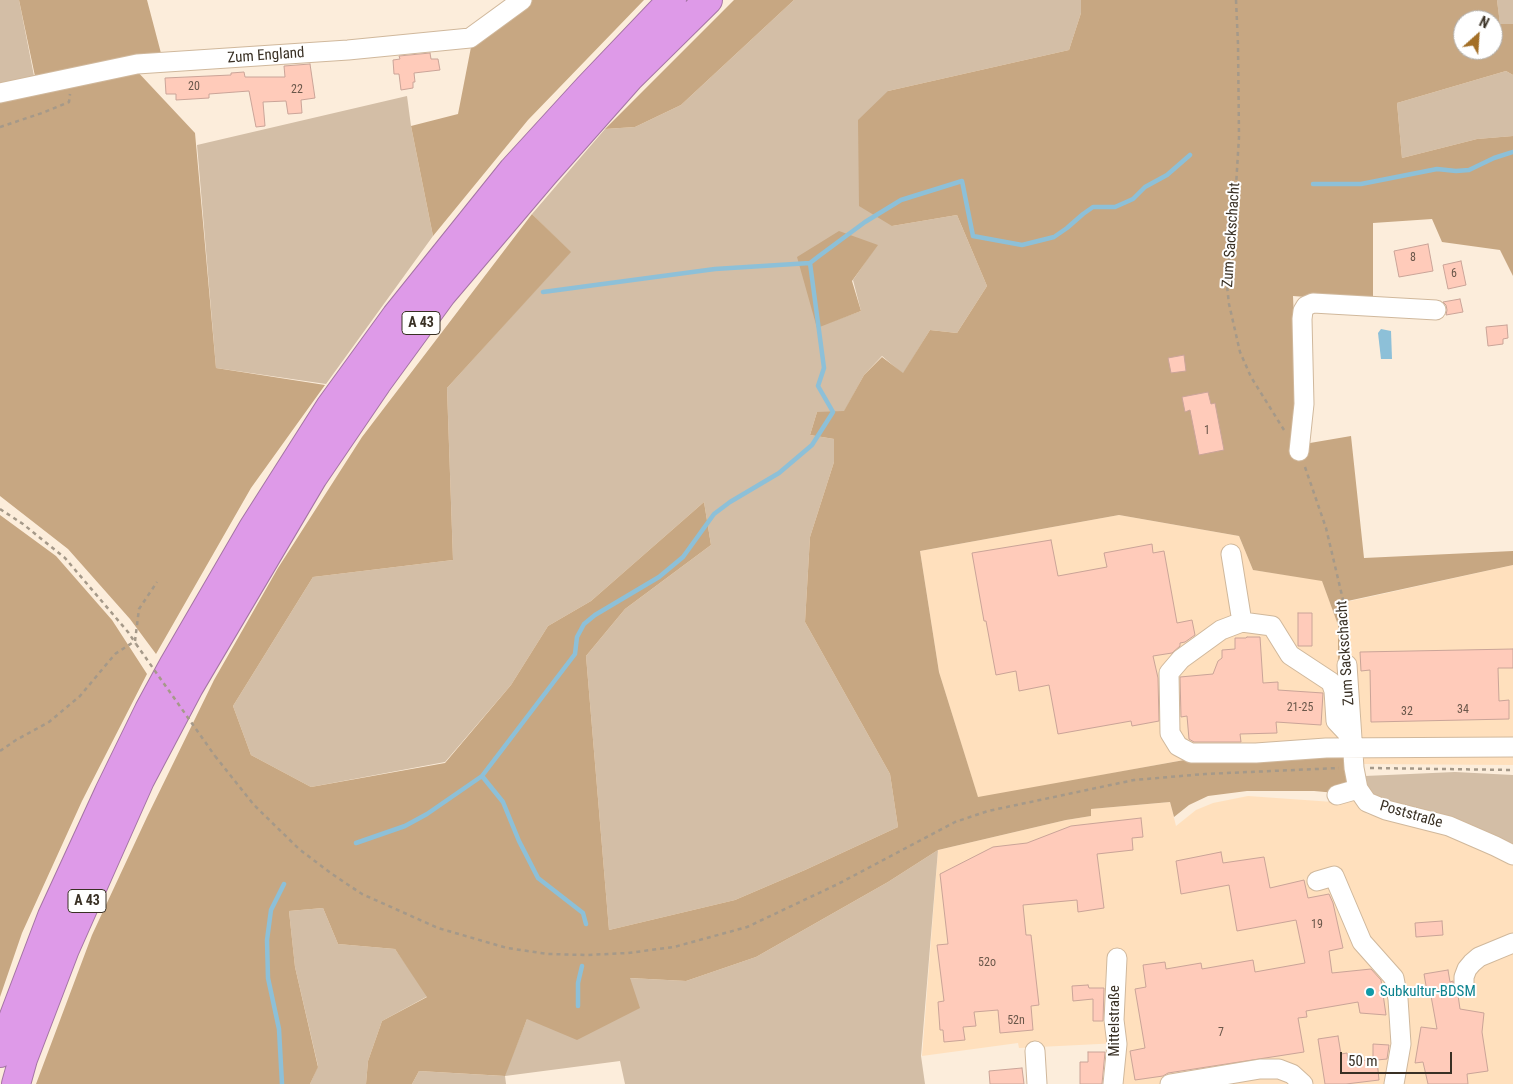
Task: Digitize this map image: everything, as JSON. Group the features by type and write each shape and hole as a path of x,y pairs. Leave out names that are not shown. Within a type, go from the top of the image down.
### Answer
{"highway":[{"name":"A 43","path":"0,1053 52,916 149,710 253,528 330,407 396,316 513,170 672,0"},
{"name":"A 43","path":"16,1084 23,1060 65,949 140,780 189,687 313,477 377,383 442,294 630,76 708,0"}],"street":[{"name":"Zum England","path":"0,93 137,64 348,50 470,38 522,0"},
{"path":"1300,451 1304,404 1302,319 1306,306 1313,303 1436,310"},
{"path":"1231,554 1242,622"},
{"path":"1337,795 1358,789 1352,742 1336,721 1334,691 1330,682 1290,655 1272,626 1242,622 1220,630 1181,659 1169,673 1170,733 1178,746 1191,753 1256,753 1326,748 1352,742 1513,747"},
{"name":"Zum Sackschacht","path":"1347,664 1352,742"},
{"name":"Poststraße","path":"1358,789 1367,802 1386,810 1449,826 1513,855"},
{"path":"1317,880 1334,876 1362,942 1394,978 1398,999 1401,1044 1394,1084"},
{"path":"1464,986 1464,977 1472,963 1479,957 1513,943"},
{"name":"Mittelstraße","path":"1113,1084 1117,1044 1114,1020 1117,958"},
{"path":"1035,1052 1037,1084"},
{"path":"1170,1084 1260,1069 1279,1069 1292,1074 1303,1084"}],"path":[{"name":"Zum Sackschacht","path":"1236,0 1239,137 1233,235 1226,278 1229,304 1240,352 1251,377 1288,437 1300,451 1326,528 1346,616 1347,664"},
{"path":"0,127 69,102 74,78"},
{"path":"0,509 31,530 65,558 135,642 215,756 254,804 299,849 362,894 438,928 507,948 548,954 587,955 628,953 674,947 747,927 838,884 955,822 988,810 1134,780 1204,774 1354,768 1513,770"},
{"path":"135,642 139,609 157,582"},
{"path":"0,751 50,722 80,696 115,654 135,642"}],"shaded area":[{"path":"0,0 19,0 35,81 0,89"},
{"path":"19,0 147,0 162,57 36,81"},
{"path":"532,0 644,0 528,120 433,236 411,126 458,114 472,42 494,31"},
{"path":"734,0 794,0 681,105 635,127 605,129"},
{"path":"794,0 1081,0 1081,13 1069,50 888,91 892,226 957,215 987,286 957,333 930,330 903,374 882,356 864,375 844,412 817,412 810,435 834,439 834,462 810,537 805,622 890,774 898,827 735,900 609,930 586,656 625,609 711,545 704,502 591,601 548,626 511,685 445,762 311,787 251,755 233,706 313,577 453,560 447,388 570,252 532,214 605,129 635,127 681,105","holes":["877,245 853,280 861,311 817,327"]},
{"path":"1081,0 1497,0 1498,10 1453,10 1453,60 1503,60 1503,24 1513,24 1513,75 1506,71 1397,103 1402,158 1477,139 1513,136 1513,276 1500,250 1442,242 1432,219 1373,223 1373,302 1293,296 1297,393 1292,420 1310,443 1351,436 1364,558 1513,551 1513,565 1343,602 1345,654 1338,666 1338,625 1322,581 1253,570 1239,536 1119,515 920,551 939,672 978,797 1201,757 1349,756 1350,787 1336,793 1314,791 1247,791 1208,796 1189,805 1174,817 1170,802 1091,809 1091,816 1066,820 938,850 888,882 756,957 686,981 630,978 640,1008 577,1040 527,1019 505,1076 419,1071 412,1084 366,1084 368,1061 382,1021 427,997 395,949 338,944 323,908 289,911 295,967 318,1067 310,1084 36,1084 92,935 214,680 278,568 362,437 532,214 571,252 447,388 453,560 313,577 233,706 251,755 311,787 445,763 511,685 548,626 591,601 704,502 711,545 625,609 586,656 609,930 735,900 898,827 890,774 805,622 810,537 834,462 834,439 810,435 817,412 844,411 864,375 882,357 903,373 930,330 957,333 987,286 957,215 892,226 859,206 858,120 888,91 1069,50 1081,13"},
{"path":"1497,0 1513,0 1513,24 1503,25 1503,10 1498,10"},
{"path":"135,69 195,133 216,368 325,385 251,488 156,654 130,619 68,549 0,496 0,98"},
{"path":"1506,71 1513,75 1513,136 1477,139 1402,158 1397,103"},
{"path":"407,96 411,126 433,236 326,384 216,368 197,145"},
{"path":"839,231 878,245 852,281 861,311 817,328 797,257"},
{"path":"0,515 56,556 112,620 147,674 82,801 22,933 0,997"},
{"path":"1119,515 1239,536 1253,570 1322,580 1338,625 1338,664 1345,654 1349,739 1200,757 978,798 939,672 920,551"},
{"path":"1513,565 1513,765 1358,764 1348,664 1346,602"},
{"path":"1455,772 1513,775 1513,846 1383,803 1368,792 1365,776"},
{"path":"1248,796 1333,802 1351,797 1367,814 1495,845 1513,855 1513,1084 1115,1084 1119,1043 1019,1048 1018,1043 922,1056 938,850 1066,820 1091,816 1091,809 1170,802 1176,826 1196,810 1213,803"},
{"path":"938,850 921,1056 925,1084 625,1084 620,1061 505,1076 506,1084 412,1084 419,1071 504,1076 527,1019 629,978 686,981 756,957 888,882"},
{"path":"323,908 338,944 395,949 428,996 382,1021 368,1061 366,1084 310,1084 318,1066 295,967 289,911"}],"water":[{"path":"1381,329 1391,331 1392,359 1381,359 1378,333"}],"building":[{"path":"430,53 431,59 438,59 440,70 414,73 415,82 413,82 413,88 401,90 399,74 394,74 393,60 400,59 399,56"},
{"path":"310,64 315,98 301,100 302,113 288,114 286,101 263,102 265,126 256,127 249,91 209,94 209,98 176,100 176,94 166,94 165,78 231,75 231,73 244,72 245,77 285,77 284,66"},
{"path":"1428,244 1433,271 1399,277 1394,251"},
{"path":"1461,261 1466,285 1448,289 1443,265"},
{"path":"1460,299 1463,312 1446,315 1446,305 1443,302"},
{"path":"1507,325 1508,338 1503,339 1503,344 1488,346 1486,327"},
{"path":"1184,355 1186,371 1171,373 1168,358"},
{"path":"1208,392 1211,404 1215,403 1224,450 1199,455 1190,410 1185,412 1182,397"},
{"path":"1051,540 1058,576 1107,567 1104,553 1152,544 1153,553 1164,551 1177,623 1192,620 1195,635 1180,643 1180,646 1172,653 1153,656 1158,678 1159,721 1132,726 1131,721 1058,734 1049,685 1019,691 1016,671 996,675 972,553"},
{"path":"1298,613 1312,613 1312,646 1298,646"},
{"path":"1260,637 1263,683 1278,682 1278,690 1323,693 1321,725 1276,722 1277,733 1240,734 1241,742 1194,742 1189,739 1187,716 1181,717 1180,677 1213,674 1218,661 1222,658 1222,650 1235,649 1235,638"},
{"path":"1513,649 1513,668 1498,668 1499,701 1509,700 1509,719 1371,722 1370,670 1361,671 1360,652"},
{"path":"1141,818 1143,837 1132,838 1133,850 1097,854 1104,908 1078,912 1077,900 1023,905 1026,935 1031,935 1039,1005 1031,1006 1033,1030 1000,1033 998,1010 974,1012 976,1026 963,1027 965,1040 944,1042 943,1030 940,1030 938,1002 944,1001 937,945 948,944 940,874 993,847 1027,843 1071,826"},
{"path":"1221,852 1223,863 1264,857 1270,888 1304,880 1308,898 1329,894 1333,903 1343,948 1329,951 1332,973 1371,969 1381,980 1386,1015 1360,1013 1358,1002 1306,1011 1307,1017 1298,1018 1304,1052 1168,1073 1163,1076 1135,1080 1130,1051 1145,1048 1135,989 1146,987 1143,965 1165,962 1166,969 1201,963 1202,969 1253,960 1255,972 1305,963 1296,920 1237,931 1229,885 1181,894 1176,861"},
{"path":"1442,921 1443,935 1416,937 1415,923"},
{"path":"1448,970 1450,982 1453,981 1454,991 1458,995 1460,1009 1484,1013 1482,1032 1488,1071 1467,1074 1468,1084 1428,1084 1423,1062 1415,1063 1421,1027 1437,1029 1431,996 1428,997 1424,974"},
{"path":"1088,985 1089,988 1104,988 1103,1021 1093,1021 1093,999 1073,1001 1072,986"},
{"path":"1338,1036 1341,1054 1347,1053 1348,1061 1373,1060 1373,1044 1389,1045 1387,1059 1377,1060 1379,1080 1346,1084 1325,1084 1318,1039"},
{"path":"1088,1052 1105,1052 1102,1084 1080,1084 1080,1062 1088,1062"},
{"path":"1022,1068 1024,1084 990,1084 989,1071"}],"waterway":[{"path":"1313,184 1361,184 1437,169 1469,170 1494,158 1513,152"},
{"path":"356,843 405,826 427,814 482,776 575,654 577,637 584,624 595,615 659,577 683,557 714,514 730,502 779,473 812,445 833,412 818,386 824,368 810,263 865,222 901,200 962,181 973,236 1022,245 1054,237 1093,207 1115,207 1133,199 1145,187 1167,175 1190,155"},
{"path":"543,292 715,269 810,263"},
{"path":"482,776 503,802 519,841 538,878 583,913 586,924"},
{"path":"282,1084 279,1029 268,978 267,940 271,910 284,884"},
{"path":"578,1006 578,983 582,966"}],"place":[{"name":"Subkultur-BDSM","path":"1370,992"}]}
